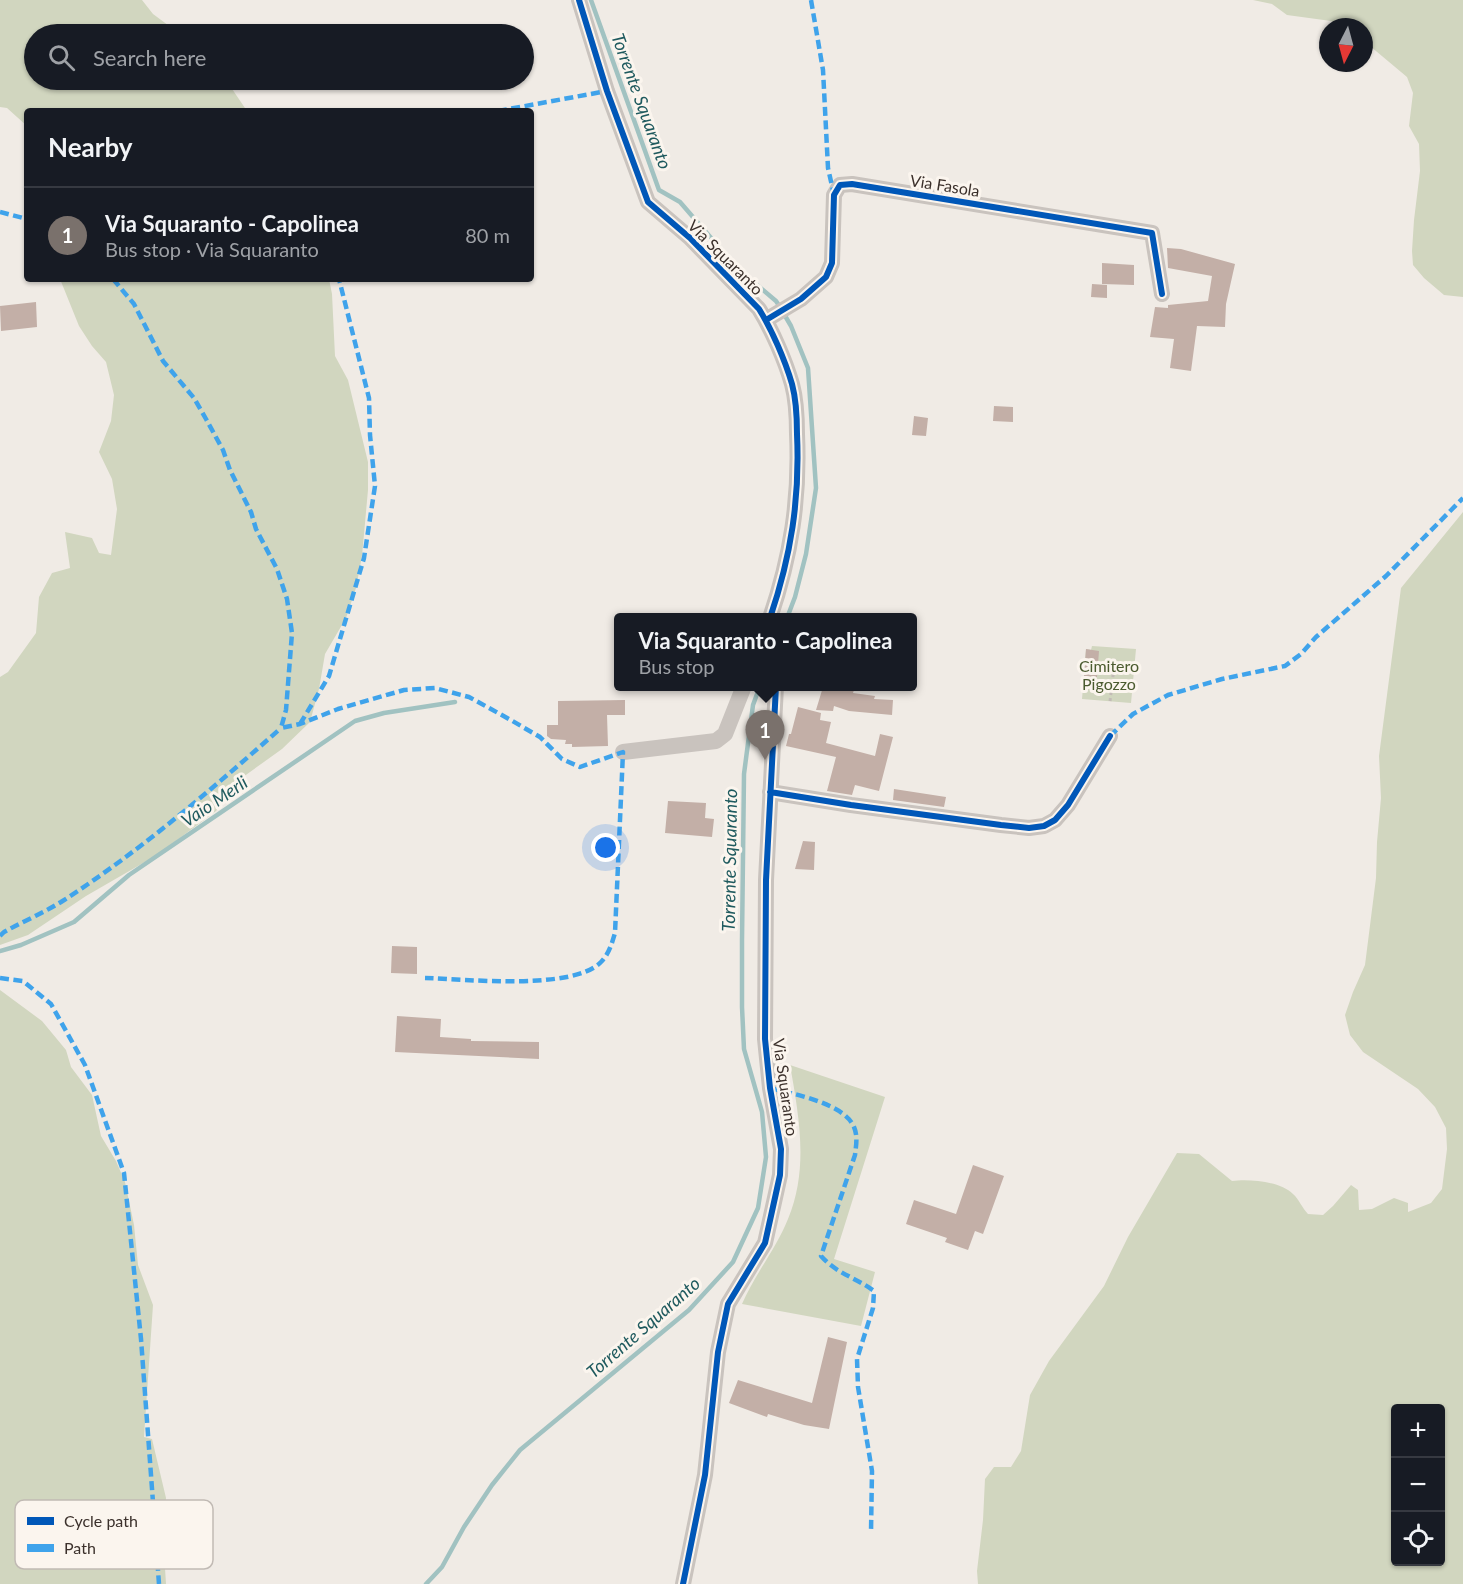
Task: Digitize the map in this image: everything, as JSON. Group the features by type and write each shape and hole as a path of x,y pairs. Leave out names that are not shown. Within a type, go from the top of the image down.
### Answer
{"street":[{"name":"Via Squaranto","path":"579,0 607,91 648,202 690,238 769,318 792,385 798,448 797,494 793,537 771,613"},
{"name":"Via Fasola","path":"769,318 801,299 826,277 832,263 834,195 840,185 852,184 1152,233 1162,294"},
{"path":"623,752 716,741 725,734 742,691"},
{"name":"Via Squaranto","path":"684,1584 705,1475 718,1352 728,1304 765,1243 780,1175 781,1149 770,1088 765,1038 766,880 776,691"},
{"path":"770,792 1001,825 1029,828 1044,826 1055,820 1068,805 1110,736"}],"path":[{"path":"1110,701 1115,659"}],"green space":[{"path":"0,0 142,0 153,14 166,24 24,24 24,90 233,90 245,108 24,108 24,123 7,108 0,107"},
{"path":"1253,0 1463,0 1463,297 1444,295 1413,265 1414,220 1420,171 1419,144 1409,126 1413,93 1407,77 1373,49 1373,18 1319,19 1287,15 1272,4"},
{"path":"61,282 330,282 335,356 348,380 368,462 362,556 356,588 346,618 325,654 310,722 282,749 243,777 216,811 157,855 86,896 28,935 0,945 0,677 8,672 36,633 39,597 52,573 70,568 65,532 92,538 99,553 111,555 117,509 112,479 99,452 111,421 114,395 106,362 79,326"},
{"path":"1463,512 1463,1584 978,1584 977,1571 985,1479 994,1467 1011,1467 1021,1451 1030,1395 1049,1361 1104,1286 1128,1237 1177,1153 1199,1154 1232,1181 1247,1180 1280,1186 1295,1196 1308,1214 1323,1215 1351,1185 1358,1190 1359,1210 1372,1209 1394,1198 1408,1203 1408,1212 1431,1203 1442,1189 1447,1149 1446,1128 1435,1107 1418,1089 1363,1052 1350,1035 1345,1015 1365,965 1376,878 1381,798 1379,756 1401,588"},
{"name":"Cimitero Pigozzo","path":"1092,646 1136,649 1131,703 1082,699 1086,649 1091,650"},
{"path":"0,990 42,1021 66,1050 71,1067 92,1095 101,1136 125,1182 134,1225 138,1265 153,1305 144,1437 152,1439 166,1498 166,1500 15,1500 15,1569 165,1569 166,1584 0,1584"},
{"path":"790,1065 885,1097 834,1259 875,1272 861,1326 742,1304 783,1230 798,1181 799,1123"}],"building":[{"path":"1167,248 1181,249 1235,264 1226,304 1225,327 1197,326 1191,371 1170,368 1174,339 1150,337 1155,307 1168,308 1168,305 1208,301 1212,276 1168,268"},
{"path":"1102,263 1134,265 1134,285 1102,284"},
{"path":"1092,284 1107,285 1107,298 1091,297"},
{"path":"36,302 37,327 1,331 0,306"},
{"path":"994,406 1013,407 1013,422 993,421"},
{"path":"914,416 928,418 926,436 912,435"},
{"path":"1086,649 1099,651 1097,677 1084,676"},
{"path":"822,691 854,691 853,693 875,696 874,699 893,700 892,715 849,711 834,706 833,711 816,710"},
{"path":"625,700 625,715 607,715 608,746 572,747 572,744 565,744 566,740 551,739 547,736 547,725 558,725 558,701"},
{"path":"798,707 821,713 820,720 831,722 826,743 875,756 880,734 893,737 879,791 855,785 852,795 827,791 836,757 786,746"},
{"path":"894,789 946,797 944,807 893,800"},
{"path":"668,801 706,803 705,818 714,819 712,837 665,833"},
{"path":"803,841 815,842 814,870 795,869"},
{"path":"392,946 417,947 417,974 391,973"},
{"path":"397,1016 441,1019 440,1037 471,1039 471,1041 539,1042 539,1059 395,1052"},
{"path":"973,1165 1004,1176 983,1234 975,1231 968,1250 945,1242 947,1238 906,1224 914,1200 956,1214"},
{"path":"828,1337 847,1342 829,1429 804,1425 768,1414 767,1417 729,1403 738,1380 812,1403"}],"waterway":[{"name":"Torrente Squaranto","path":"591,0 659,190 680,202 737,268 780,307"},
{"name":"Torrente Squaranto","path":"784,314 808,368 816,488 806,554 789,613"},
{"name":"Torrente Squaranto","path":"426,1584 442,1567 464,1527 492,1485 520,1450 689,1310 733,1262 758,1208 766,1157 762,1112 744,1049 742,940 744,774 753,705 758,691"},
{"name":"Vaio Merli","path":"0,951 21,945 74,922 129,875 355,721 384,713 455,702"}],"marked path":[{"path":"811,0 823,70 828,168 834,195"},
{"path":"514,108 607,91"},
{"path":"0,212 24,218"},
{"path":"116,282 134,304 163,361 194,398 206,419 223,450 230,470 251,512 256,529 277,569 287,599 292,633 286,710 281,728 404,690 435,688 469,697 540,737 562,759 580,767 623,752 615,933 604,959 587,971 544,980 491,981 425,978"},
{"path":"300,724 329,676 364,558 375,486 369,398 340,282"},
{"path":"1110,736 1133,714 1168,695 1222,679 1285,666 1386,576 1463,498"},
{"path":"0,936 90,883 201,797 281,728"},
{"path":"0,978 23,981 51,1004 85,1065 124,1173 141,1339 153,1500"},
{"path":"770,1088 829,1106 848,1119 855,1130 855,1155 821,1256 833,1267 874,1291 873,1308 857,1359 858,1387 872,1471 871,1532"},
{"path":"158,1569 159,1584"}],"cycle path":[{"path":"579,0 607,91 648,202 690,238 759,309 778,345 792,384 797,422 798,458 795,504 789,550 772,613"},
{"path":"766,320 801,299 826,277 832,263 834,195 840,185 852,184 1152,233 1162,294"},
{"path":"683,1584 705,1475 718,1352 728,1304 765,1243 780,1175 781,1149 770,1088 765,1039 766,880 776,691"},
{"path":"770,792 1001,825 1029,828 1044,826 1055,820 1068,805 1110,736"}],"place":[{"name":"Via Squaranto - Capolinea","path":"765,760"}]}
